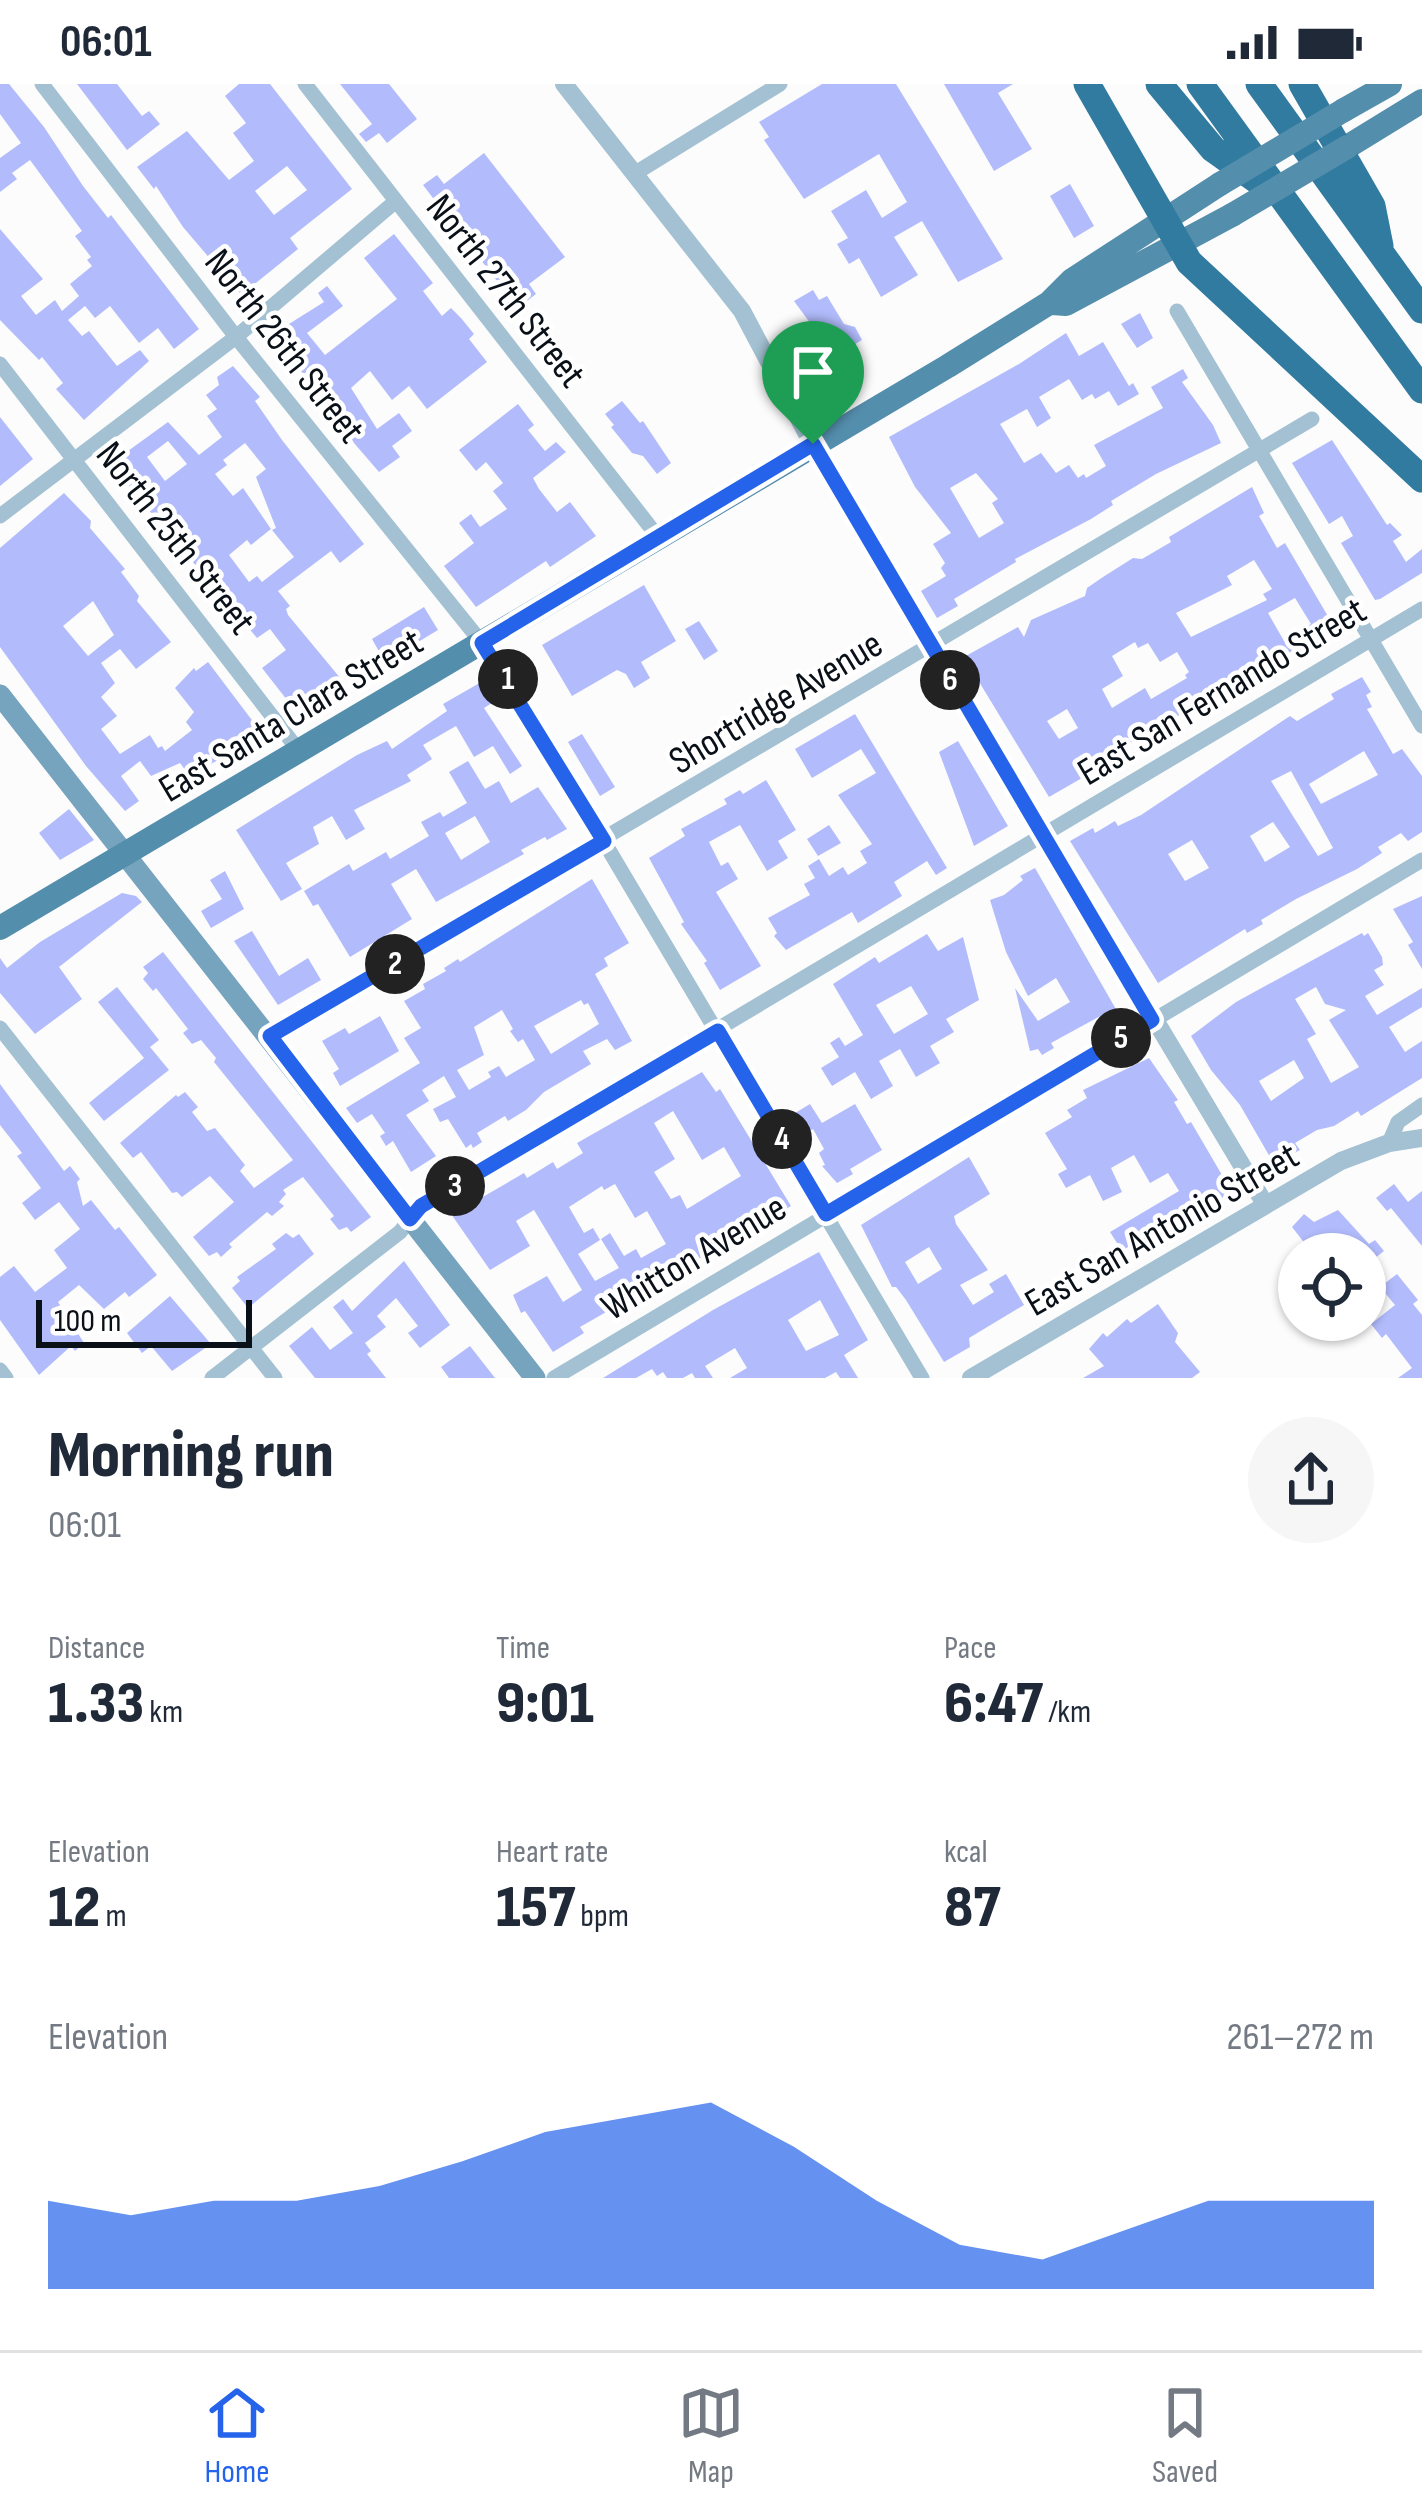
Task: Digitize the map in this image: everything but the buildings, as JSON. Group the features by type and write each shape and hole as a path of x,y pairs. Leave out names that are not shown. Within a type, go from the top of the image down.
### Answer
{"highway":[{"path":"1088,84 1177,246 1208,282 1422,479"},
{"path":"1159,84 1213,149 1281,198"},
{"path":"1200,84 1422,390"},
{"path":"1259,84 1422,310"},
{"path":"1302,84 1372,206 1383,256"}],"main road":[{"name":"East Santa Clara Street","path":"0,928 1049,303 1072,280 1162,219 1390,84"},
{"name":"East Santa Clara Street","path":"1049,303 1066,304 1177,246 1422,101"},
{"path":"0,695 535,1378"}],"street":[{"name":"North 26th Street","path":"42,84 236,337 482,643 922,1378"},
{"name":"North 27th Street","path":"305,84 658,537"},
{"path":"564,84 742,310 930,646 1265,1204"},
{"path":"634,174 780,84"},
{"path":"0,516 236,337 396,201"},
{"path":"1177,310 1422,726"},
{"name":"North 25th Street","path":"0,364 299,751"},
{"name":"Shortridge Avenue","path":"270,1036 1312,419"},
{"name":"East San Fernando Street","path":"212,1378 400,1232 421,1206 1422,609"},
{"name":"Whitton Avenue","path":"554,1378 1422,860"},
{"path":"0,1028 275,1378"},
{"name":"East San Antonio Street","path":"1390,1143 1398,1122 1422,1105"},
{"name":"East San Antonio Street","path":"971,1378 1341,1161 1390,1143 1422,1138"},
{"path":"0,1370 6,1378"}],"route":[{"path":"813,444 1152,1020 826,1214 718,1031 421,1206 410,1219 270,1036 604,841 482,643 813,444"}]}
